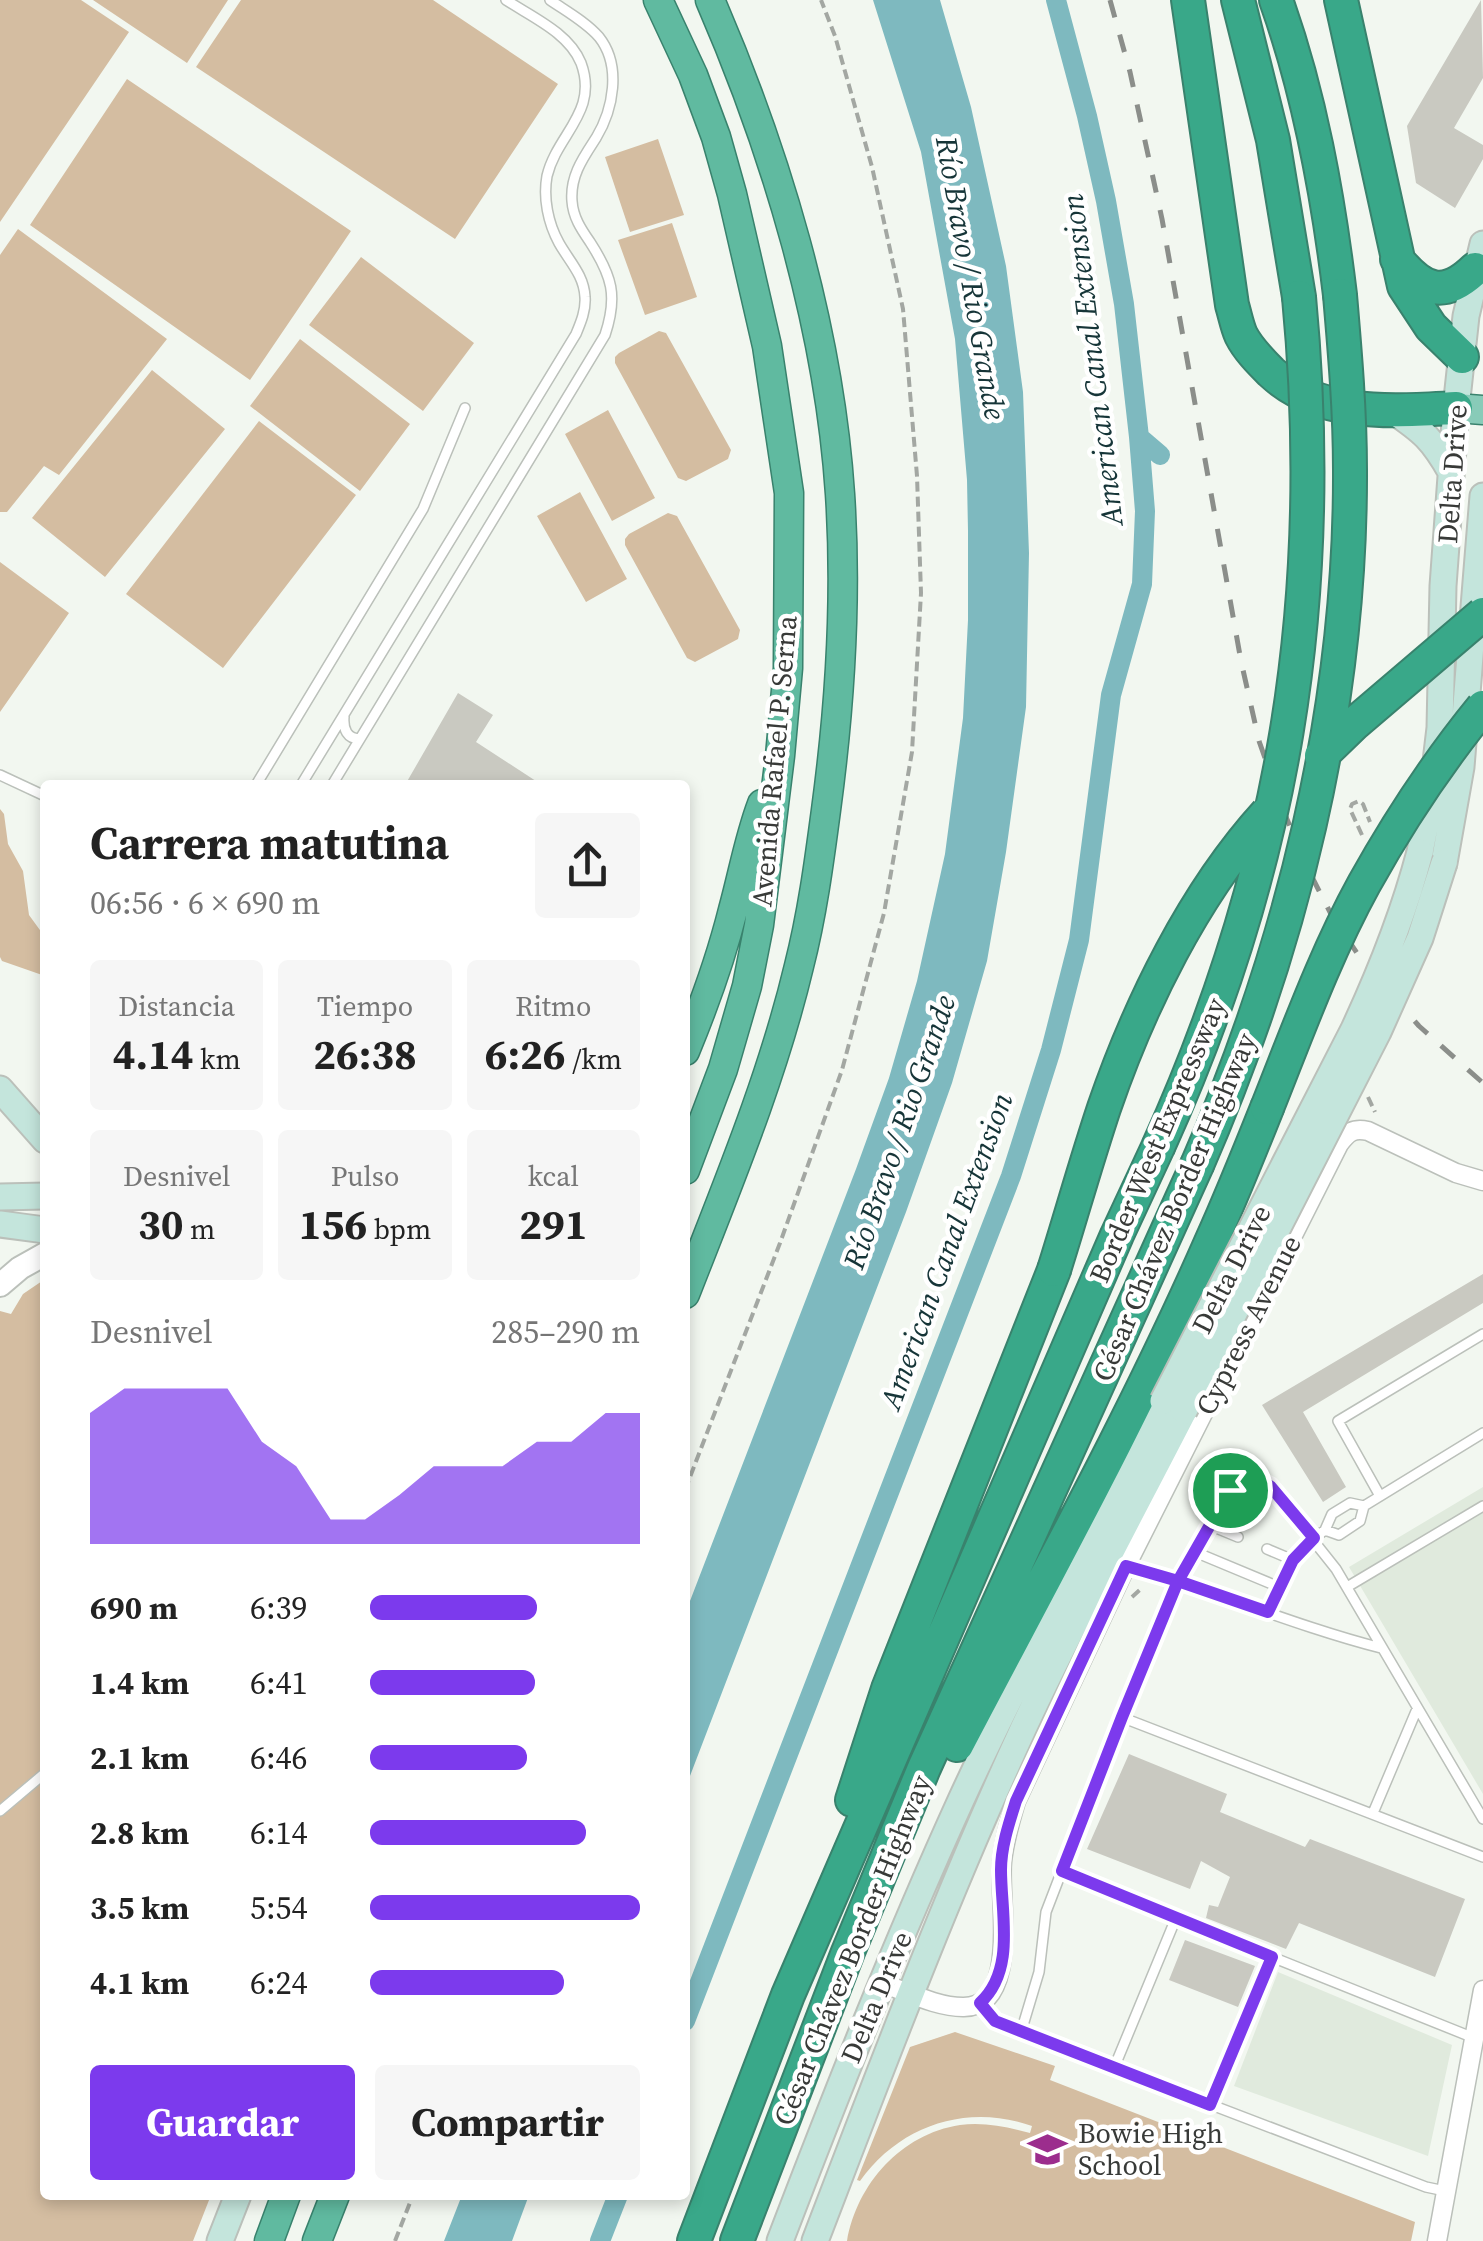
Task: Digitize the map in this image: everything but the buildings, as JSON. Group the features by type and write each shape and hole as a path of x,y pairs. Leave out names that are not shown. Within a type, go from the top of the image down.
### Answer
{"highway":[{"name":"Avenida Rafael P. Serna","path":"658,0 716,137 767,346 789,493 788,668 759,926 723,1070 690,1157"},
{"name":"Avenida Rafael P. Serna","path":"690,1281 759,1098 799,967 816,884 831,772 840,674 842,584 840,493 811,309 760,124 710,0"},
{"path":"1188,0 1232,306 1242,336 1278,379 1336,406 1393,411 1469,409"},
{"name":"Border West Expressway","path":"788,1994 1109,1253 1190,1077 1242,928 1267,837 1290,723 1302,629 1308,542 1306,366 1300,297 1273,140 1238,0"},
{"name":"César Chávez Border Highway","path":"737,2241 848,1952 924,1768 1226,1098 1280,938 1314,810 1328,737 1347,553 1348,394 1340,295 1319,156 1276,0"},
{"path":"1341,0 1404,286 1430,327 1472,364"},
{"path":"1396,258 1423,284 1446,288 1459,285 1479,257"},
{"path":"788,1994 888,1690 1054,1270 1105,1108 1158,979 1193,916 1258,822 1354,724 1483,614"},
{"path":"848,1952 1124,1422 1211,1243 1362,887 1404,814 1483,707"},
{"path":"690,1039 732,913 754,824 780,756"},
{"name":"César Chávez Border Highway","path":"694,2241 788,1994"},
{"path":"268,2241 284,2200"},
{"path":"317,2241 333,2200"}],"main road":[{"name":"Delta Drive","path":"780,2241 880,1983 1000,1720 1378,1032 1420,938 1432,858 1451,472 1469,409 1472,364 1466,316 1479,257"},
{"path":"1393,411 1422,430 1437,446 1451,472"},
{"name":"Delta Drive","path":"1432,858 1462,767 1483,496"},
{"path":"0,1090 40,1134"},
{"path":"0,1198 40,1196"},
{"path":"0,1224 40,1229"},
{"name":"Delta Drive","path":"814,2241 912,1993 1024,1728 1173,1406"},
{"path":"220,2241 236,2200"}],"street":[{"name":"Cypress Avenue","path":"980,2003 990,1994 1004,1946 1001,1866 1016,1801 1126,1566 1340,1144 1347,1133 1357,1129 1368,1131 1483,1181"},
{"path":"0,1285 40,1257"},
{"path":"880,1983 935,2002 965,2008 980,2003"},
{"path":"1437,2241 1483,1990"}],"lane":[{"path":"304,780 582,319 584,285 551,227 546,192 554,157 581,112 586,78 580,60 566,41 506,0"},
{"path":"335,780 606,335 612,314 610,277 576,218 572,202 576,170 610,110 613,82 609,61 597,34 550,0"},
{"path":"259,780 423,509 465,408"},
{"path":"344,714 347,734 360,739"},
{"path":"0,775 40,794"},
{"path":"1380,1496 1338,1421 1483,1334"},
{"path":"1325,1530 1339,1535 1360,1521 1364,1506 1483,1433"},
{"path":"1020,2032 1039,1972 1046,1912 1178,1581 1230,1490 1252,1477 1270,1486 1314,1538 1373,1629 1483,1818"},
{"path":"1268,1612 1293,1560 1325,1530 1332,1514 1350,1503 1364,1506"},
{"path":"1347,1587 1483,1506"},
{"path":"1209,1525 1238,1537"},
{"path":"1267,1548 1293,1560"},
{"path":"1196,1552 1279,1587"},
{"path":"1126,1566 1381,1648"},
{"path":"1374,1813 1417,1709"},
{"path":"1122,1717 1483,1856"},
{"path":"0,1811 40,1777"},
{"path":"1062,1871 1474,2038"},
{"path":"1114,2068 1176,1918"},
{"path":"1210,2105 1272,1957"},
{"path":"980,2003 995,2021 1020,2032 1445,2192"}],"path":[{"path":"1132,1597 1143,1587"},
{"path":"396,2241 411,2200"}],"shaded area":[{"path":"0,0 81,0 129,32 0,222"},
{"path":"93,0 228,0 187,63"},
{"path":"241,0 433,0 558,84 455,239 196,67"},
{"path":"127,79 351,231 250,380 30,225"},
{"path":"658,139 684,215 630,232 605,157"},
{"path":"672,223 697,297 645,315 618,240"},
{"path":"18,229 167,339 59,475 44,466 7,512 0,512 0,255"},
{"path":"361,257 474,343 423,411 309,325"},
{"path":"659,331 666,333 731,450 728,459 686,481 678,478 615,363 619,353"},
{"path":"300,339 410,424 360,491 250,406"},
{"path":"152,370 225,429 105,577 32,518"},
{"path":"608,410 655,498 612,521 565,434"},
{"path":"259,421 356,495 223,668 126,594"},
{"path":"580,492 627,579 586,602 537,516"},
{"path":"668,513 677,516 740,630 738,639 695,662 687,658 625,545 629,534"},
{"path":"0,562 69,613 0,712"},
{"path":"0,809 8,844 23,871 29,915 40,930 40,974 0,957"},
{"path":"40,1282 40,2200 209,2200 193,2241 0,2241 0,1311 11,1314 23,1294"},
{"path":"1483,1487 1483,1794 1349,1567"},
{"path":"1278,1972 1452,2045 1428,2156 1234,2086"},
{"name":"Bowie High School","path":"955,2032 1055,2066 1050,2080 1415,2222 1411,2241 847,2241 852,2220 872,2182 885,2165 919,2139 969,2124 1030,2133 1032,2126 1008,2119 983,2117 937,2124 895,2146 857,2180 910,2047"}],"water":[{"name":"Río Bravo / Rio Grande","path":"873,0 940,0 971,107 1006,266 1023,392 1029,553 1026,707 1006,852 987,961 952,1083 690,1776 690,1601 889,1078 917,981 945,854 963,718 968,620 967,480 955,339 921,152"},
{"path":"460,2200 527,2200 512,2241 444,2241"}],"waterway":[{"name":"American Canal Extension","path":"690,2008 1011,1176 1051,1050 1079,940 1111,695 1142,584 1145,511 1124,304 1087,116 1056,0"},
{"path":"1139,437 1160,455"},
{"name":"American Canal Extension","path":"600,2241 616,2200"}],"railway":[{"path":"1110,0 1162,219 1241,661 1259,741 1286,817 1332,916 1363,962 1419,1026 1483,1083"}],"place":[{"name":"Bowie High School","path":"1048,2149"}],"route":[{"path":"1230,1490 1178,1581 1126,1566 1016,1801 1001,1866 1004,1946 990,1994 980,2003 995,2021 1210,2105 1272,1957 1062,1871 1178,1581 1268,1612 1293,1560 1314,1538 1270,1486 1252,1477 1230,1490"}]}
